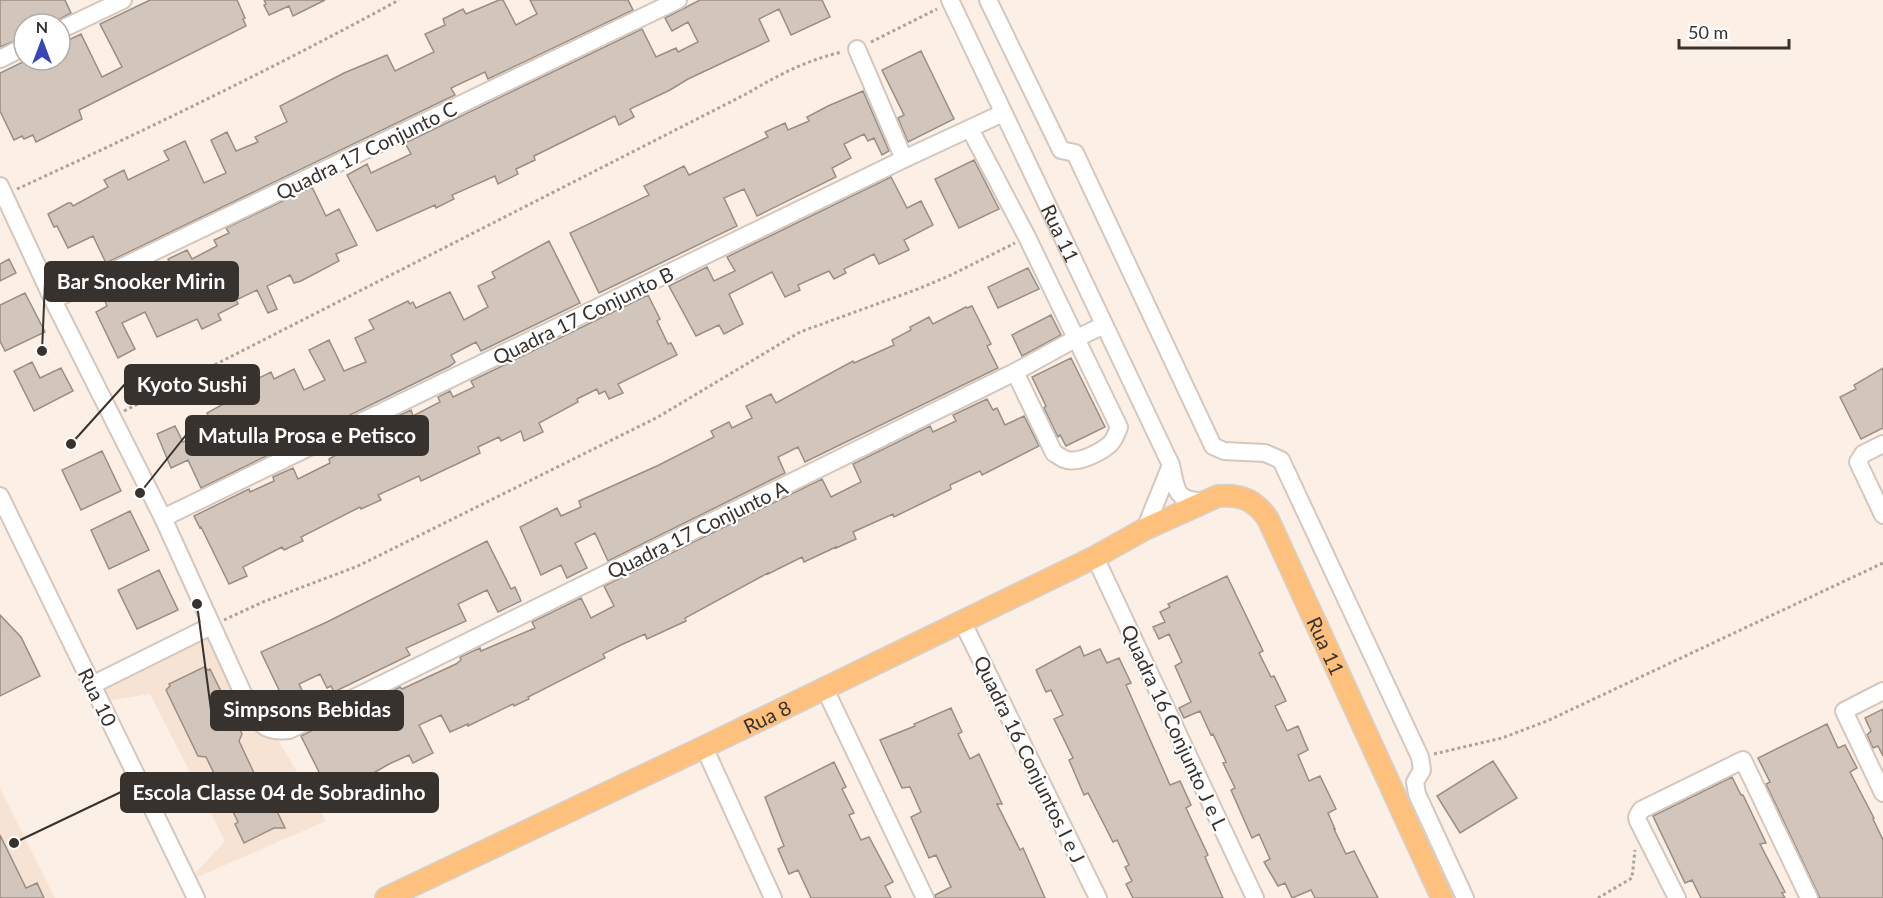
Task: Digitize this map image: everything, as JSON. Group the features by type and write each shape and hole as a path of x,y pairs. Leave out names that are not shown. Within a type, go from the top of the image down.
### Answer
{"main road":[{"name":"Rua 11","path":"1145,529 1218,496 1240,496 1251,500 1261,508 1268,519 1436,896"},
{"name":"Rua 8","path":"386,898 409,893 824,687 1095,557 1145,529"}],"street":[{"path":"72,24 123,0"},
{"name":"Quadra 17 Conjunto C","path":"53,300 678,0"},
{"path":"988,0 1061,150 1075,153 1213,446 1224,451 1264,453 1281,460 1420,757 1422,770 1415,782 1417,794 1465,898"},
{"name":"Rua 11","path":"950,1 1171,465 1177,490 1181,497 1206,502"},
{"path":"857,49 904,159"},
{"name":"Quadra 17 Conjunto B","path":"163,518 1003,113"},
{"path":"970,129 1027,237 1119,427 1117,435 1111,443 1093,454 1075,461 1065,460 1054,453 1015,372"},
{"path":"2,192 53,300 163,518 212,626 92,684"},
{"name":"Quadra 17 Conjunto A","path":"212,626 251,711 259,723 265,728 289,730 1015,372 1104,325"},
{"path":"1883,444 1863,454 1858,465 1883,515"},
{"path":"1145,529 1171,465"},
{"name":"Rua 10","path":"0,496 196,898"},
{"name":"Quadra 16 Conjunto J e L","path":"1095,557 1255,898"},
{"name":"Quadra 16 Conjuntos I e J","path":"962,621 1098,898"},
{"path":"824,687 925,898"},
{"path":"1883,691 1844,711 1883,792"},
{"path":"704,747 773,898"},
{"path":"1677,898 1637,817 1641,810 1743,760 1809,898"}],"path":[{"path":"2,192 210,98 332,37 399,0"},
{"path":"112,417 748,93 787,70 828,55 857,49 950,1"},
{"path":"212,626 263,602 358,566 658,417 800,333 943,279 1027,237"},
{"path":"1420,757 1502,738 1547,721 1883,563"},
{"path":"1598,898 1632,878 1638,821"}],"shaded area":[{"path":"211,626 326,821 188,881 225,841 150,694 100,702 92,685"},
{"path":"0,788 55,898 0,898"}],"building":[{"path":"0,0 65,0 71,12 12,12 12,42 0,47"},
{"path":"150,0 237,0 246,26 79,110 82,119 36,142 33,135 24,139 22,136 14,140 0,111 0,73 12,67 12,72 72,72 72,38 81,34 102,77 122,67 100,24"},
{"path":"264,0 325,0 293,16 289,6 269,15"},
{"path":"503,0 516,25 537,14 530,0 628,0 633,10 488,79 485,72 451,88 455,95 106,263 93,236 68,248 57,226 54,227 48,214 68,203 73,206 108,187 104,180 124,170 128,180 169,160 164,151 185,141 204,183 226,173 211,140 227,132 236,151 258,142 255,137 287,122 280,106 344,73 387,55 395,71 434,52 425,34 445,25 443,19 463,9 466,14"},
{"path":"700,0 822,0 830,17 791,35 779,9 759,19 769,41 630,109 634,117 619,125 615,116 534,156 535,160 516,169 518,174 498,184 495,176 452,195 454,199 436,208 435,205 377,231 347,175 367,164 371,173 411,154 405,143 642,29 656,57 676,48 678,52 698,42 688,22 672,31 665,18"},
{"path":"921,51 954,119 908,142 898,118 904,115 882,70"},
{"path":"863,91 889,151 882,155 874,138 868,141 864,134 844,144 851,158 832,168 836,177 757,216 744,189 724,198 737,226 599,293 570,233 649,195 644,186 684,166 689,175 768,137 765,132 785,123 788,130 809,121 807,117 828,106"},
{"path":"974,160 999,209 959,228 935,179"},
{"path":"891,177 907,208 921,201 933,225 904,240 909,250 879,264 874,254 844,269 846,273 834,279 829,271 798,285 800,290 785,297 772,272 729,294 743,324 724,334 719,325 696,336 669,286 707,267 714,281 735,271 727,257"},
{"path":"312,187 326,216 339,209 357,245 336,254 339,261 301,281 294,283 290,275 267,286 277,309 268,313 257,290 236,300 238,304 218,314 221,320 202,329 197,319 157,337 145,312 122,323 135,349 118,358 96,312 107,306 103,296 140,278 144,287 174,273 168,259 187,250 192,259 217,246 214,240 229,233 226,228"},
{"path":"549,241 580,303 481,351 476,342 451,355 455,362 450,366 201,488 188,460 171,468 157,434 175,426 183,442 214,428 207,413 254,387 251,382 271,372 274,379 294,369 304,390 325,380 309,350 329,340 344,371 366,362 355,338 374,329 369,320 408,301 410,304 413,302 416,308 450,292 464,320 488,307 478,286 495,278 492,272"},
{"path":"9,259 16,273 0,281 0,264"},
{"path":"1028,268 1039,289 998,308 988,287"},
{"path":"25,293 45,332 5,351 0,341 0,305"},
{"path":"648,295 660,319 657,321 668,344 671,343 677,355 618,384 623,393 609,399 605,391 599,394 597,389 539,423 543,432 524,441 521,431 501,441 499,437 478,447 480,453 421,481 419,476 378,495 381,500 361,509 360,507 301,537 303,541 284,550 282,547 243,567 247,576 229,584 194,516 249,489 250,492 274,481 273,477 293,468 298,479 330,463 329,459 336,455 332,449 372,429 373,432 400,419 398,416 411,410 413,416 440,402 438,397 450,391 453,397 474,387 471,381"},
{"path":"972,306 991,344 987,346 998,368 805,462 798,447 778,457 785,473 608,561 595,533 575,543 587,568 567,578 561,565 541,575 520,527 557,508 561,516 581,507 579,501 714,437 711,431 729,422 732,428 752,418 746,406 771,394 776,403 853,361 854,363 894,345 892,340 929,317 933,324"},
{"path":"1051,315 1061,335 1022,356 1012,335"},
{"path":"1071,358 1105,427 1066,446 1060,435 1058,437 1032,377"},
{"path":"32,362 40,378 61,368 73,391 34,411 14,371"},
{"path":"1883,368 1883,428 1861,439 1840,397 1856,389 1854,385"},
{"path":"987,399 993,410 997,408 1005,425 1024,416 1039,446 982,475 980,471 950,485 951,489 894,517 893,514 853,532 856,539 804,562 802,557 768,573 685,618 686,621 647,639 645,634 623,644 603,654 605,658 514,706 513,704 468,726 468,724 450,732 441,715 419,725 433,753 413,763 409,755 389,764 351,786 354,793 334,802 301,736 400,687 402,689 456,664 461,660 460,657 480,648 481,651 535,628 532,622 581,598 591,618 614,606 604,586 822,479 831,497 861,482 853,464 930,426 933,432 956,421 953,415"},
{"path":"102,451 121,491 81,510 62,470"},
{"path":"130,511 149,550 109,569 91,530"},
{"path":"487,541 511,589 515,587 521,601 498,612 487,590 458,604 466,621 406,648 410,655 334,692 331,686 327,688 320,674 299,684 309,704 290,713 261,652 327,622"},
{"path":"159,570 178,610 137,629 118,590"},
{"path":"1227,576 1263,651 1259,653 1286,701 1275,706 1287,731 1298,726 1308,750 1298,755 1309,781 1320,776 1336,809 1328,813 1334,829 1346,854 1354,851 1378,898 1315,898 1311,890 1292,898 1285,883 1278,886 1264,862 1270,859 1259,834 1252,838 1231,790 1235,788 1213,734 1211,735 1200,711 1184,718 1179,708 1191,702 1175,666 1182,662 1169,634 1159,639 1153,627 1165,622 1160,612 1170,607 1168,604"},
{"path":"0,615 21,637 40,676 0,696"},
{"path":"1080,646 1084,656 1100,649 1107,663 1119,658 1131,683 1126,685 1170,785 1180,781 1191,805 1186,808 1208,855 1205,857 1223,898 1133,898 1126,884 1132,881 1125,867 1129,865 1117,840 1113,842 1088,793 1084,795 1069,760 1073,758 1054,719 1063,715 1051,690 1046,692 1036,670"},
{"path":"204,667 210,669 242,734 239,741 270,807 274,805 285,828 274,828 244,843 235,824 238,822 206,757 198,756 166,690 169,684"},
{"path":"951,708 962,732 958,734 970,759 979,754 1002,804 997,804 1020,850 1023,848 1045,898 935,898 935,895 951,887 936,855 929,858 911,817 921,812 910,787 902,788 880,740"},
{"path":"1883,709 1883,756 1878,746 1873,748 1867,735 1871,731 1865,718"},
{"path":"1827,724 1838,748 1845,745 1857,768 1850,772 1883,840 1883,898 1820,898 1766,784 1770,782 1758,758"},
{"path":"1493,761 1517,798 1460,833 1437,796"},
{"path":"834,762 846,787 842,789 854,813 849,815 861,840 869,837 893,882 885,886 891,898 811,898 798,870 789,874 778,849 784,846 765,797"},
{"path":"1732,777 1766,843 1760,844 1785,892 1782,893 1785,898 1701,898 1692,880 1685,883 1653,816"},
{"path":"0,835 26,888 37,883 44,898 0,898"}],"place":[{"name":"Bar Snooker Mirin","path":"42,351"},
{"name":"Kyoto Sushi","path":"71,444"},
{"name":"Matulla Prosa e Petisco","path":"140,493"},
{"name":"Simpsons Bebidas","path":"197,604"},
{"name":"Escola Classe 04 de Sobradinho","path":"14,843"}]}
